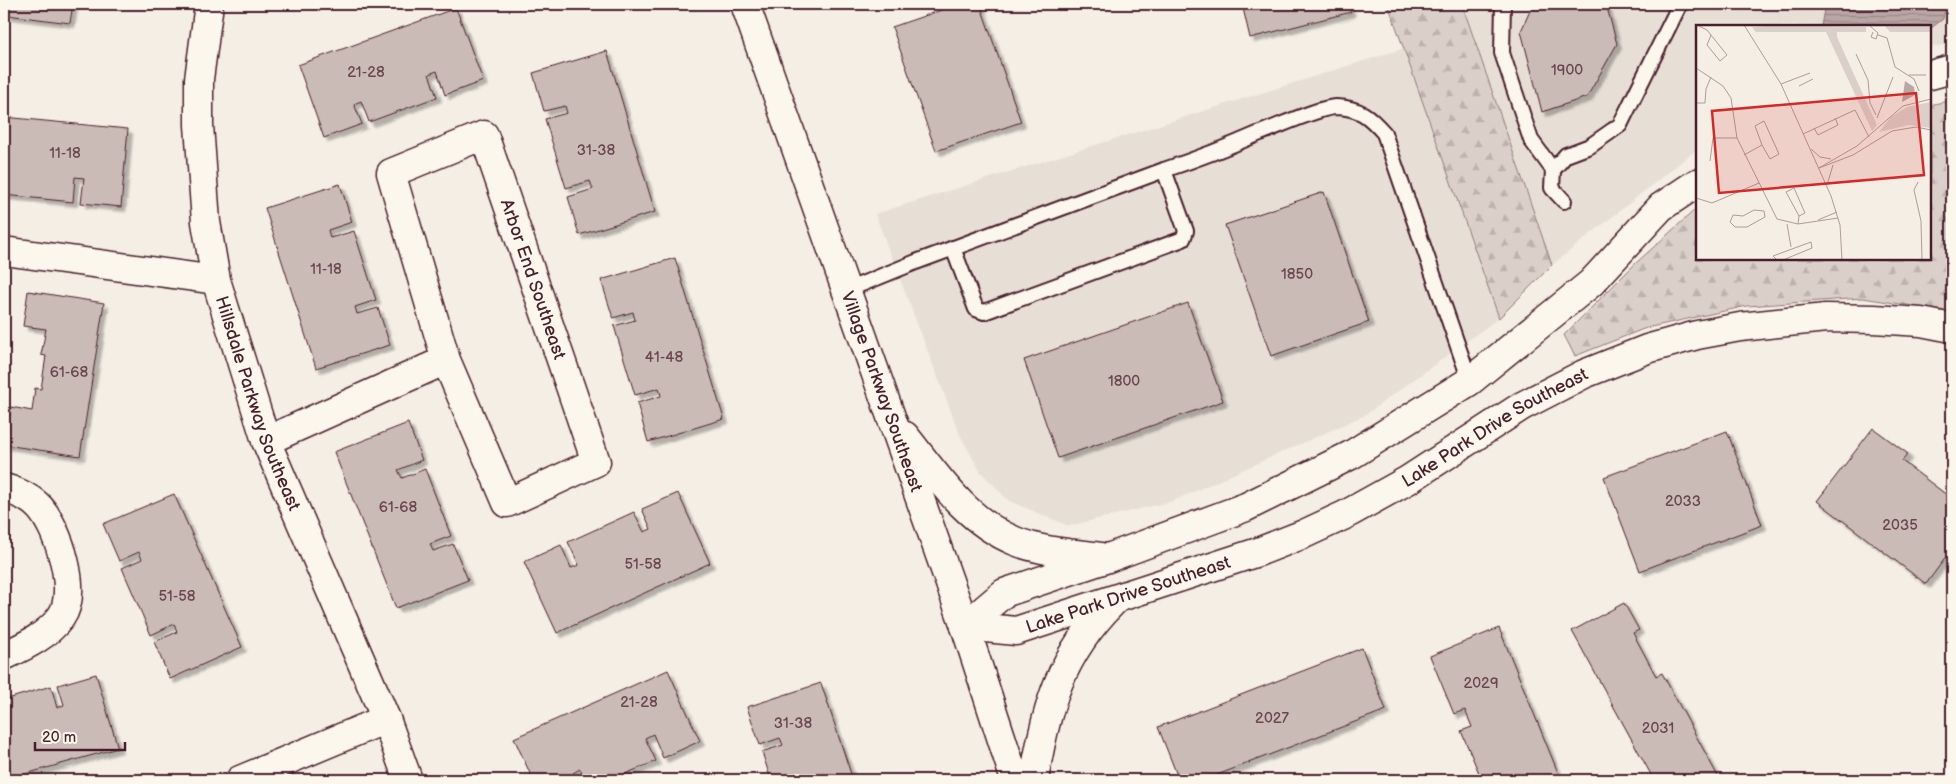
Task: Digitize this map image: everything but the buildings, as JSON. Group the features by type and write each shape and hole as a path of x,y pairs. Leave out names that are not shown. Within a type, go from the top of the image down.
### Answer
{"street":[{"name":"Hillsdale Parkway Southeast","path":"209,4 199,79 199,124 206,222 216,280 266,441 386,719 408,780"},
{"name":"Village Parkway Southeast","path":"745,4 965,626 1015,780"},
{"path":"1931,75 1952,70"},
{"name":"Arbor End Southeast","path":"484,134 596,462 507,503 446,360 391,173 484,134"},
{"path":"965,626 1004,593 1108,558 1246,507 1351,455 1470,381 1591,283 1662,207 1696,184"},
{"path":"4,251 216,280"},
{"name":"Lake Park Drive Southeast","path":"965,626 1016,631 1258,552 1304,534 1345,515 1408,480 1522,406 1584,374 1647,349 1697,334 1740,327 1826,318 1921,322 1952,328"},
{"path":"266,441 446,360"},
{"path":"893,420 957,501 986,526 1015,541 1044,549 1108,558"},
{"path":"4,488 22,493 40,508 54,528 64,561 67,580 67,602 62,616 48,630 30,644 4,656"},
{"path":"1034,780 1047,717 1060,677 1094,621 1115,600"},
{"path":"240,780 386,719"}],"lane":[{"path":"1503,4 1502,53 1531,140 1553,170"},
{"path":"1564,201 1552,188 1553,170 1566,155 1590,146 1620,126 1680,4"},
{"path":"847,290 953,248 1164,170 1205,157 1295,119 1334,107 1354,109 1370,117 1384,133 1470,381"},
{"path":"953,248 976,309 984,312 1183,239 1186,231 1164,170"}],"shaded area":[{"path":"1462,4 1952,4 1952,44 1931,47 1931,25 1696,25 1696,150 1552,265"},
{"path":"1825,4 1946,4 1943,19 1931,28 1931,25 1821,25"},
{"path":"1405,48 1499,318 1365,415 1173,501 1069,526 1009,501 980,471 960,435 875,214"}],"green space":[{"path":"1388,4 1462,4 1552,265 1499,318"},
{"path":"1952,100 1952,312 1863,298 1747,306 1646,328 1575,356 1564,335 1636,263 1696,209 1696,260 1931,260 1931,105"}]}
